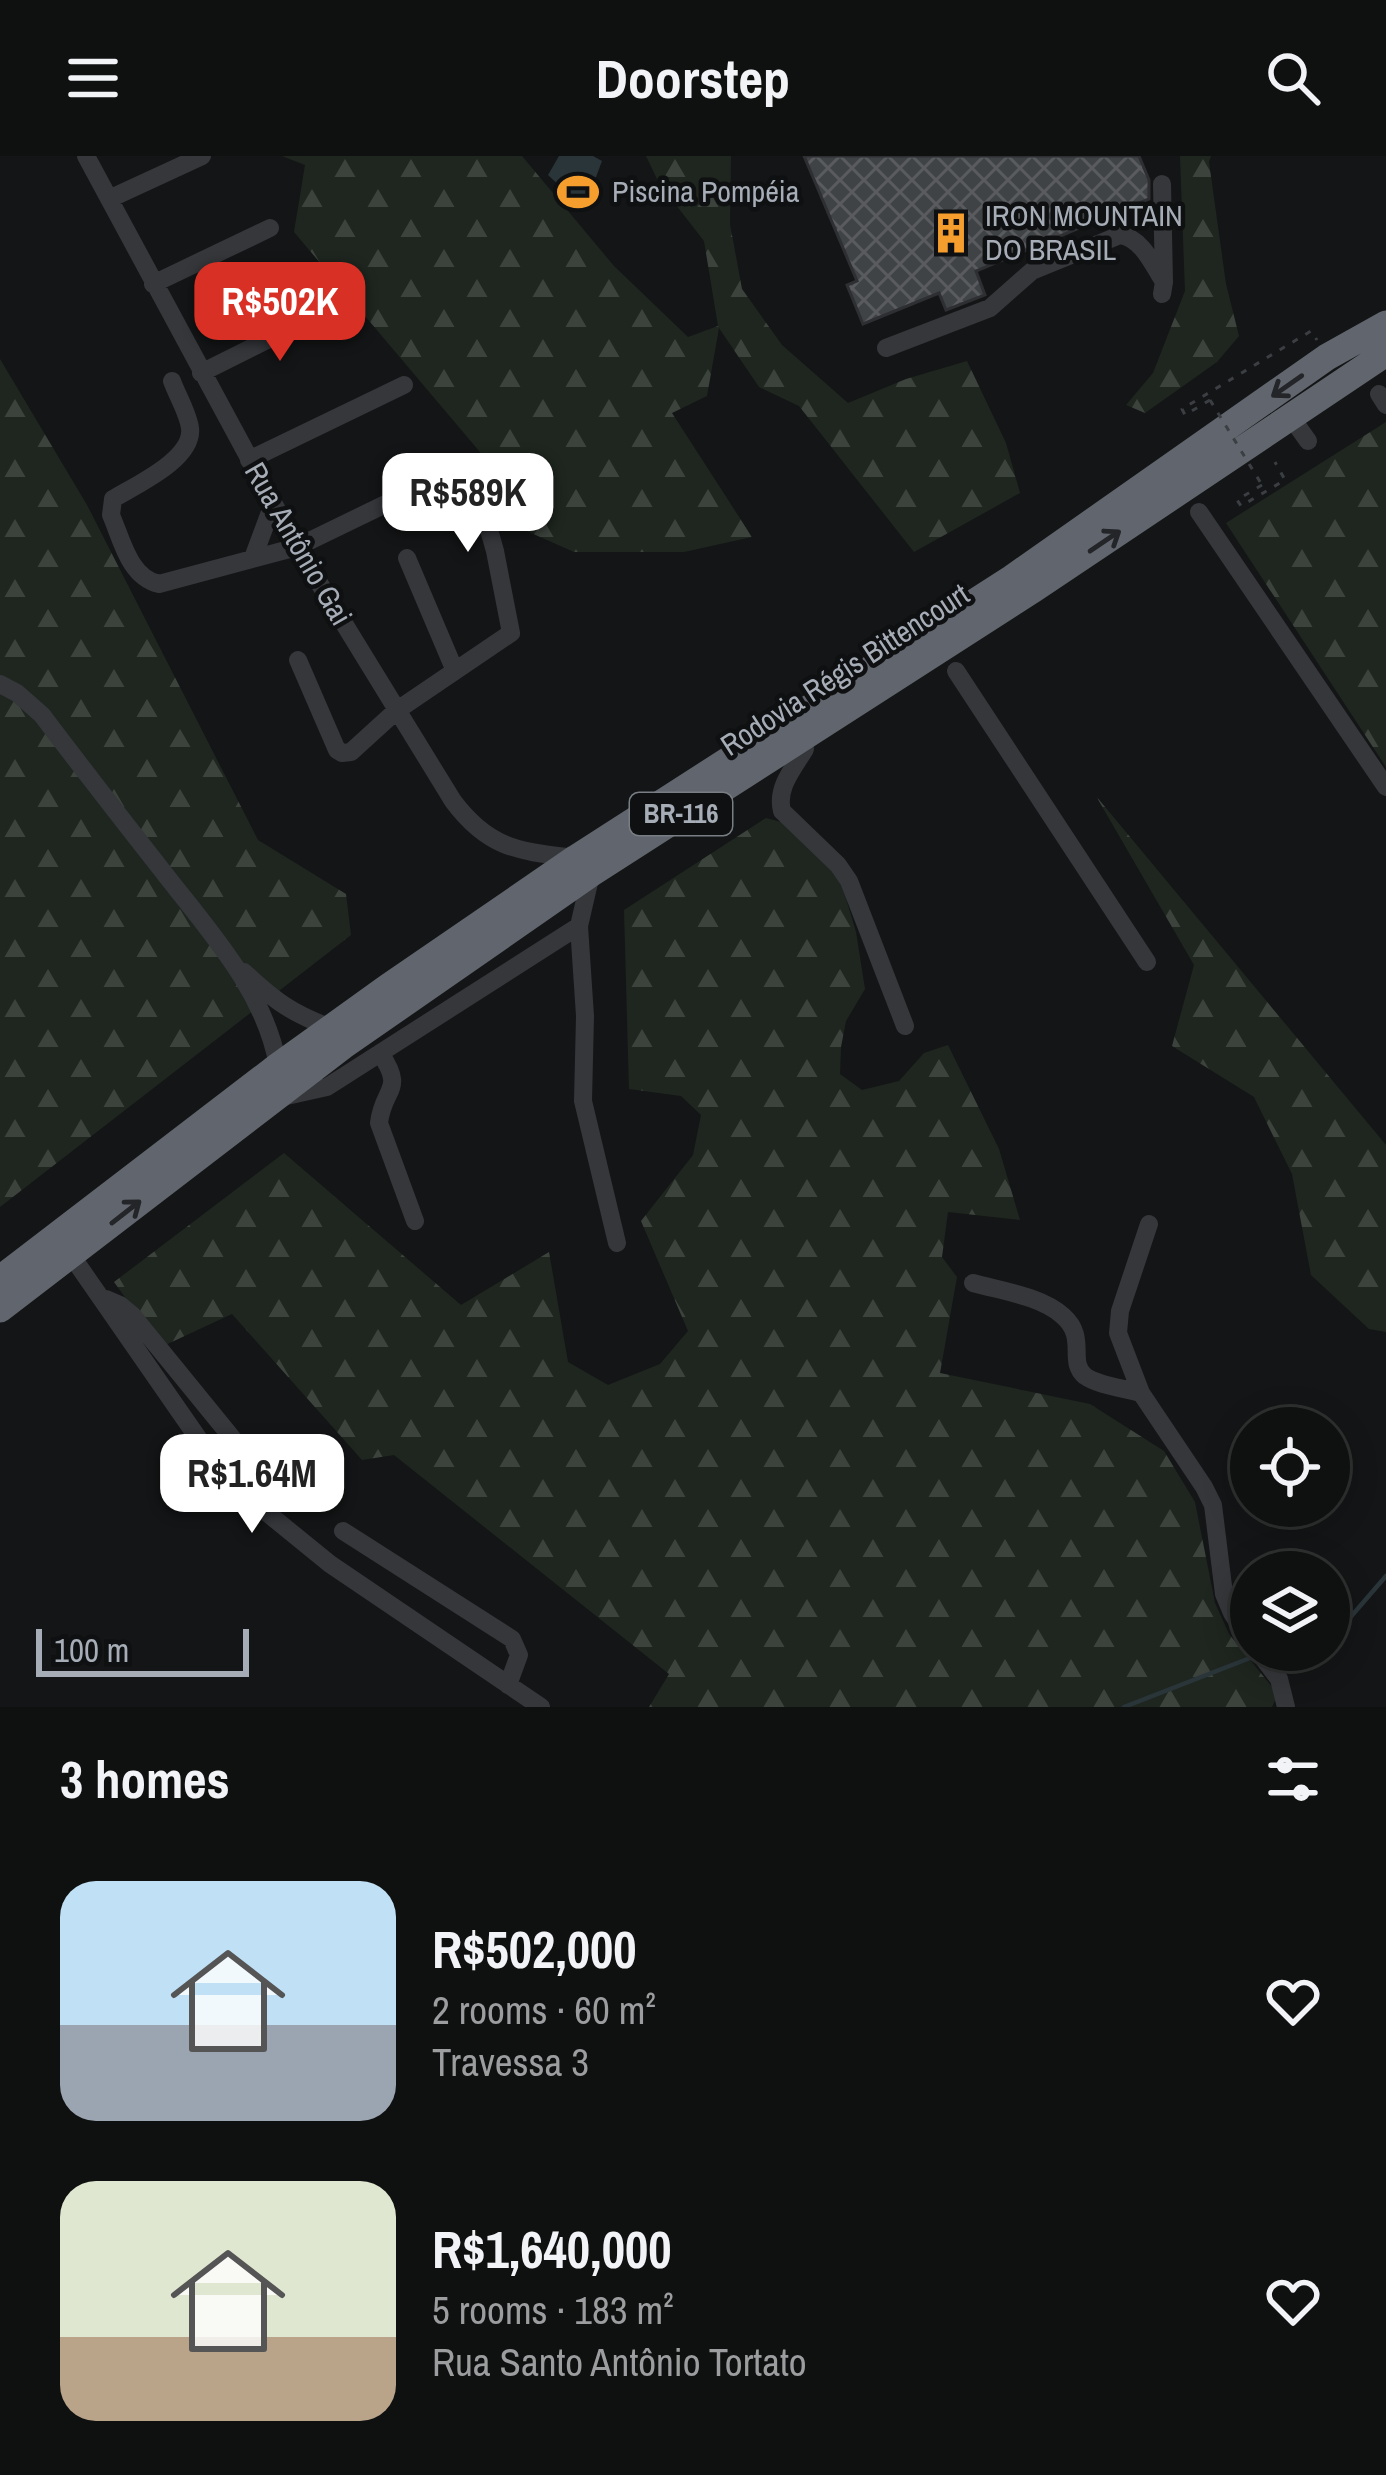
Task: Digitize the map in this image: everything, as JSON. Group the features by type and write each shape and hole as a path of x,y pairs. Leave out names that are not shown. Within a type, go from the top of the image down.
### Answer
{"highway":[{"name":"Rodovia Régis Bittencourt","path":"0,1310 584,866 1012,578 1327,357 1386,324"},
{"name":"Rodovia Régis Bittencourt","path":"0,1279 331,1028 1034,589 1386,353"}],"street":[{"name":"Rua Antônio Gai","path":"86,156 297,547 453,801 479,831 512,848 584,866"},
{"path":"109,199 202,156"},
{"path":"886,348 990,308 1032,271 1120,235 1136,240 1163,288 1162,184"},
{"path":"153,284 270,228"},
{"path":"201,373 335,306"},
{"path":"172,381 190,429 188,444 179,458 113,499 110,506 136,572 148,581 159,584 297,547 470,464 512,633 396,711 351,752 337,750 298,660"},
{"path":"249,460 404,385"},
{"path":"1291,417 1308,441"},
{"path":"253,558 273,504"},
{"path":"1199,512 1386,787"},
{"path":"407,558 455,671"},
{"path":"956,671 1147,962"},
{"path":"0,684 42,715 232,961 266,1022 278,1066"},
{"path":"805,749 783,786 782,811 849,881 905,1025"},
{"path":"584,866 579,926 585,1016 583,1102 617,1243"},
{"path":"272,1099 327,1087 579,926"},
{"path":"232,961 276,1002 331,1028"},
{"path":"380,1053 394,1080 379,1124 415,1221"},
{"path":"1149,1224 1120,1311 1118,1333 1141,1393 1213,1505 1224,1594 1230,1608"},
{"path":"71,1255 207,1451 255,1503 330,1564 541,1707"},
{"path":"973,1283 1051,1306 1076,1331 1077,1366 1082,1373 1141,1393"},
{"path":"101,1297 133,1315 264,1478 281,1484 320,1450"},
{"path":"343,1531 512,1639 520,1655 508,1685"},
{"path":"1273,1671 1286,1707"}],"path":[{"path":"1275,463 1286,480 1241,506 1237,500 1262,485 1210,400 1185,415 1182,410 1311,331 1327,357"}],"green space":[{"path":"282,156 522,156 614,266 688,337 718,326 704,241 659,183 646,156 731,156 730,224 742,289 782,345 848,403 967,361 1006,443 1020,493 914,552 799,406 759,387 719,328 707,396 672,413 752,537 684,552 574,552 502,520 485,458 294,232 305,165"},
{"path":"1180,156 1211,156 1226,284 1239,336 1217,362 1145,413 1126,405 1153,373 1185,291"},
{"path":"0,359 87,505 258,840 346,894 351,935 0,1207"},
{"path":"1386,422 1386,767 1226,523"},
{"path":"1096,796 1386,1145 1386,1332 1369,1329 1311,1275 1292,1174 1254,1097 1172,1046 1194,965"},
{"path":"766,818 811,830 842,885 865,989 846,1021 840,1074 862,1090 899,1081 924,1053 948,1045 999,1149 1020,1220 948,1212 942,1257 957,1277 940,1373 1090,1404 1164,1451 1195,1502 1215,1603 1230,1635 1230,1671 1259,1671 1278,1694 1272,1707 649,1707 669,1674 394,1455 362,1460 232,1314 161,1347 114,1282 284,1153 461,1305 549,1252 568,1362 608,1385 660,1364 688,1331 641,1221 693,1155 701,1115 681,1096 629,1089 624,910"}],"shaded area":[{"name":"Piscina Pompéia","path":"559,156 593,156 602,161 584,209 548,175"}],"building":[{"name":"IRON MOUNTAIN DO BRASIL","path":"804,156 1139,156 1149,180 1149,199 976,271 985,295 946,310 939,293 863,324 847,285 857,281"}],"waterway":[{"path":"1350,1618 1386,1576"},
{"path":"1124,1707 1230,1666"}],"place":[{"name":"Piscina Pompéia","path":"578,192"},
{"name":"IRON MOUNTAIN DO BRASIL","path":"951,233"}]}
